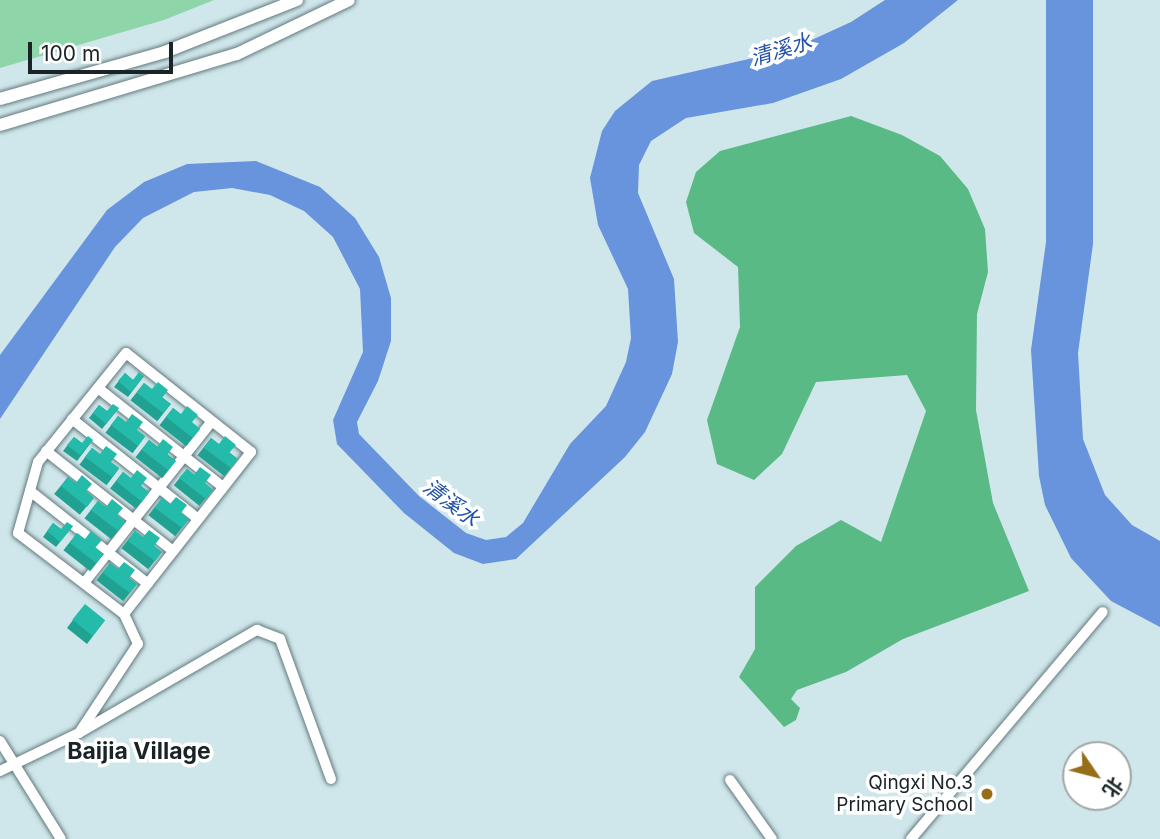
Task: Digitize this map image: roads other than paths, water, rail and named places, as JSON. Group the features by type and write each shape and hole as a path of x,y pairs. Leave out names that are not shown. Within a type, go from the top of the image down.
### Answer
{"main road":[{"path":"0,99 165,52 296,0"},
{"path":"0,125 237,54 349,0"}],"street":[{"path":"79,733 138,644 124,614 18,533 37,462 126,353 251,452 124,614"},
{"path":"98,388 223,487"},
{"path":"72,419 198,519"},
{"path":"84,583 212,421"},
{"path":"46,451 173,551"},
{"path":"30,491 148,584"},
{"path":"911,839 1103,612"},
{"path":"0,771 18,765 79,733 257,630 280,639 331,779"},
{"path":"0,741 18,765 61,839"},
{"path":"730,780 772,839"}],"water":[{"path":"885,0 958,0 904,43 841,79 773,103 686,118 651,141 639,165 638,193 674,279 678,342 672,374 645,432 625,457 516,559 483,564 454,553 404,513 337,444 333,420 363,352 360,289 333,237 304,211 270,195 232,188 194,192 143,218 115,247 0,419 0,355 107,210 144,182 187,164 256,161 320,187 355,218 379,257 391,298 391,341 378,381 357,422 359,434 419,496 466,533 486,540 506,537 523,523 570,444 606,406 626,362 631,338 628,289 598,225 590,178 602,131 615,111 652,81 792,49 851,22"},
{"path":"1046,0 1093,0 1093,244 1078,353 1083,439 1105,495 1132,525 1160,541 1160,627 1111,601 1071,558 1045,505 1039,476 1031,350 1046,242"}],"place":[{"name":"Qingxi No.3 Primary School","path":"987,794"}],"district":[{"name":"Baijia Village","path":"139,751"}],"water label":[{"name":"清溪水","path":"781,50"},
{"name":"清溪水","path":"451,503"}]}
